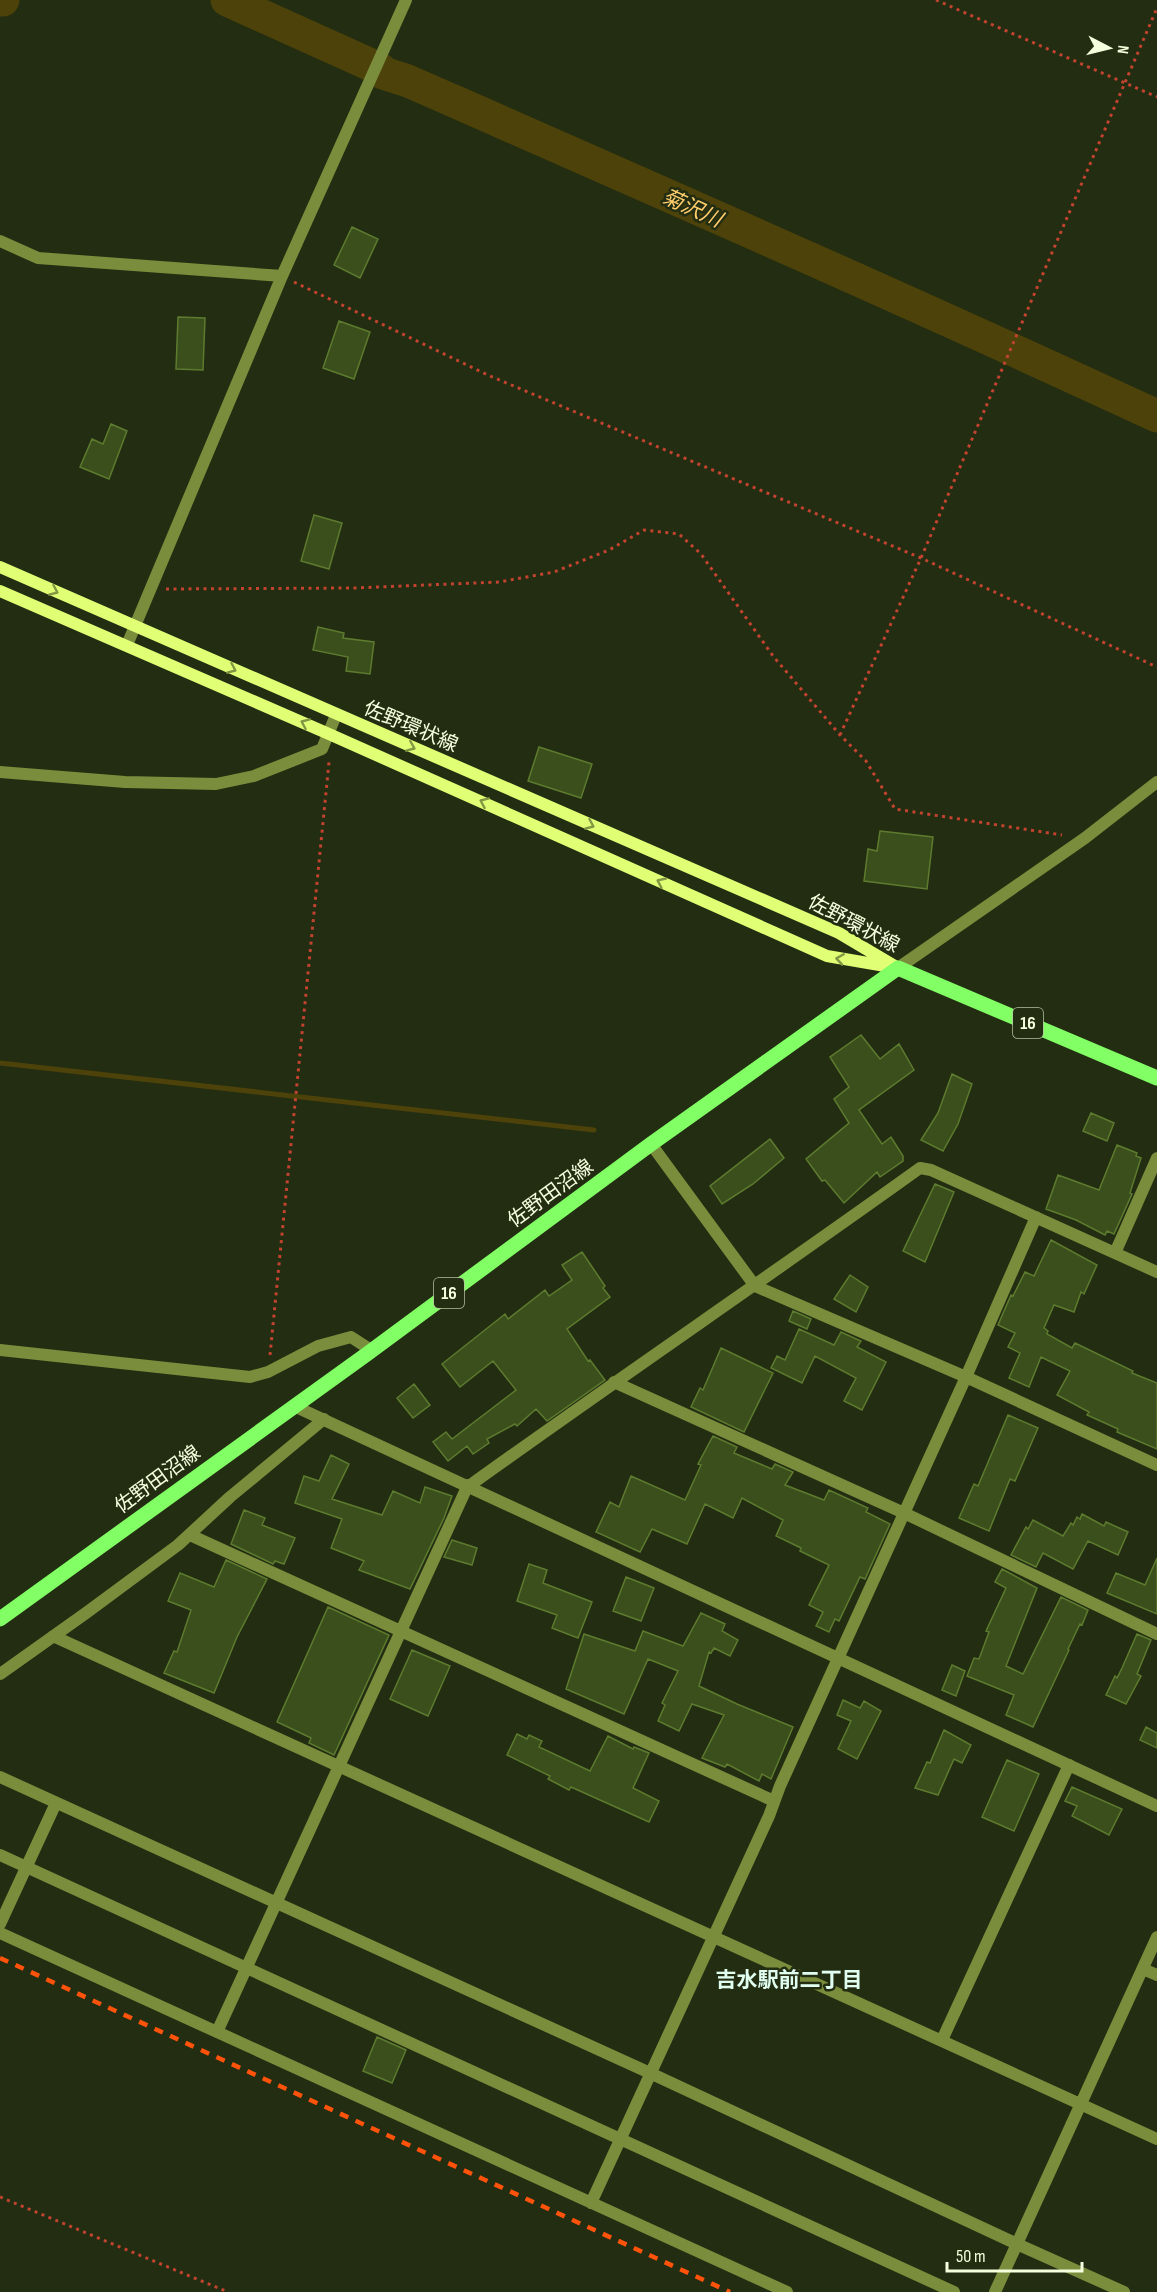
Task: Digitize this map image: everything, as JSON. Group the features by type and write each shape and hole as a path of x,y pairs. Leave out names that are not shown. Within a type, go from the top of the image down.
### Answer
{"main road":[{"name":"佐野環状線","path":"0,567 839,933 898,968"},
{"name":"佐野環状線","path":"0,591 329,734 827,956 898,968"},
{"name":"16","path":"898,968 1157,1078"},
{"name":"佐野田沼線","path":"0,1619 651,1144 898,968"}],"street":[{"path":"127,645 282,276 406,0"},
{"path":"0,241 38,258 282,276"},
{"path":"0,772 125,782 216,784 254,776 322,749 336,715"},
{"path":"898,968 1085,838 1157,782"},
{"path":"651,1144 755,1286 966,1377 1157,1465"},
{"path":"1115,1253 1157,1158"},
{"path":"216,2032 468,1485 755,1286 920,1167 1157,1272"},
{"path":"591,2203 966,1377 1036,1217"},
{"path":"0,1350 250,1377 268,1372 318,1346 351,1336 371,1350"},
{"path":"614,1382 904,1513 1157,1634"},
{"path":"294,1406 1157,1806"},
{"path":"0,1674 190,1535 230,1497 324,1419"},
{"path":"190,1535 774,1801"},
{"path":"53,1636 1157,2139"},
{"path":"942,2040 1069,1765"},
{"path":"0,1777 1124,2292"},
{"path":"0,1924 56,1803"},
{"path":"0,1855 954,2292"},
{"path":"0,1933 787,2292"},
{"path":"995,2292 1157,1937"},
{"path":"1143,1969 1157,1975"}],"path":[{"path":"936,0 1157,98"},
{"path":"840,735 921,558 1157,8"},
{"path":"282,276 490,376 921,558 1157,667"},
{"path":"152,589 342,588 499,582 554,572 609,550 644,530 679,534 701,554 773,656 840,735 866,761 896,809 1085,838"},
{"path":"268,1372 330,764 322,749"},
{"path":"0,2197 228,2292"}],"building":[{"path":"352,227 378,239 360,278 334,265"},
{"path":"178,317 205,318 203,370 176,369"},
{"path":"339,321 370,332 354,379 323,368"},
{"path":"111,424 127,431 109,479 80,467 92,439 103,444"},
{"path":"314,515 342,523 329,569 301,561"},
{"path":"318,627 344,633 343,638 374,642 370,674 346,671 348,657 313,650"},
{"path":"539,747 592,764 581,798 528,781"},
{"path":"880,831 933,837 927,889 864,881 868,849 877,851"},
{"path":"861,1035 880,1059 899,1044 914,1070 859,1110 882,1144 891,1137 903,1156 903,1161 880,1177 877,1172 844,1203 825,1180 822,1181 806,1159 849,1123 834,1099 849,1087 830,1057"},
{"path":"952,1074 972,1084 958,1124 943,1151 921,1140 938,1113"},
{"path":"1091,1113 1114,1123 1107,1141 1083,1131"},
{"path":"770,1139 784,1158 753,1184 722,1204 710,1186"},
{"path":"1117,1145 1137,1153 1136,1156 1141,1158 1130,1193 1132,1194 1114,1234 1107,1231 1105,1235 1076,1220 1046,1209 1058,1175 1099,1190"},
{"path":"935,1184 954,1192 925,1262 903,1251"},
{"path":"1051,1240 1097,1265 1084,1294 1081,1292 1074,1312 1054,1305 1044,1328 1048,1331 1047,1334 1072,1348 1075,1343 1133,1371 1132,1373 1157,1383 1157,1449 1117,1432 1118,1429 1087,1415 1089,1412 1057,1395 1070,1371 1041,1357 1029,1387 1009,1378 1020,1353 1008,1347 1015,1333 998,1325 1011,1295 1013,1296 1025,1272 1034,1276"},
{"path":"582,1252 610,1297 567,1329 588,1361 590,1360 605,1380 547,1421 536,1409 517,1426 515,1424 487,1439 489,1443 473,1454 467,1446 448,1461 433,1442 446,1432 452,1439 516,1390 493,1361 460,1387 442,1364 505,1314 508,1319 545,1290 549,1296 572,1280 562,1265"},
{"path":"850,1275 868,1287 856,1312 834,1299"},
{"path":"793,1311 811,1319 807,1329 789,1321"},
{"path":"799,1329 834,1345 841,1332 861,1341 857,1347 886,1362 862,1410 844,1401 856,1378 815,1356 802,1383 771,1368 777,1356 785,1360"},
{"path":"721,1348 773,1373 744,1432 691,1407 700,1388 703,1390"},
{"path":"414,1384 430,1405 413,1418 397,1398"},
{"path":"1008,1415 1038,1428 1015,1481 1010,1479 989,1531 959,1518 974,1484 978,1486"},
{"path":"713,1436 737,1447 734,1453 772,1469 775,1464 793,1472 785,1485 824,1500 829,1490 868,1508 866,1512 890,1524 865,1579 860,1577 839,1621 835,1619 829,1632 816,1626 823,1612 809,1605 829,1565 776,1536 783,1520 742,1498 733,1518 705,1504 687,1544 652,1529 640,1552 596,1532 610,1502 619,1507 631,1476 685,1500 701,1465 698,1464"},
{"path":"331,1455 349,1464 332,1499 382,1515 393,1491 420,1503 425,1487 452,1496 410,1589 359,1570 364,1561 331,1548 342,1519 295,1503 304,1476 319,1481"},
{"path":"244,1510 265,1518 262,1525 295,1538 284,1564 275,1561 273,1564 231,1544"},
{"path":"1082,1514 1104,1526 1106,1522 1128,1532 1118,1555 1088,1541 1073,1569 1043,1553 1036,1567 1011,1555 1026,1527 1028,1529 1033,1520 1063,1536 1071,1523 1073,1525 1077,1517 1080,1519"},
{"path":"452,1540 477,1548 472,1565 444,1557"},
{"path":"1157,1558 1157,1614 1107,1593 1116,1573 1145,1585"},
{"path":"226,1560 267,1579 237,1637 214,1693 164,1673 174,1651 177,1652 191,1610 168,1601 180,1573 214,1587"},
{"path":"529,1564 547,1570 543,1583 592,1602 578,1638 552,1628 557,1615 517,1601"},
{"path":"1002,1569 1037,1588 1006,1666 1023,1674 1061,1597 1088,1610 1033,1727 1006,1715 1014,1695 967,1676 974,1658 979,1659 989,1632 986,1631 1006,1588 995,1582"},
{"path":"626,1577 654,1588 641,1621 613,1611"},
{"path":"328,1607 389,1635 334,1755 309,1743 311,1738 277,1722"},
{"path":"701,1613 725,1624 722,1631 738,1640 730,1656 714,1648 711,1653 709,1652 699,1686 793,1727 771,1779 762,1774 759,1781 727,1764 725,1767 702,1758 724,1715 692,1704 679,1731 658,1721 665,1705 662,1703 678,1671 648,1659 624,1714 566,1689 584,1634 635,1651 643,1631 683,1646"},
{"path":"1137,1634 1151,1640 1137,1674 1141,1676 1126,1704 1106,1695 1115,1676 1117,1678"},
{"path":"412,1650 450,1666 428,1716 390,1699"},
{"path":"952,1665 965,1671 956,1696 942,1690"},
{"path":"843,1700 860,1708 864,1701 881,1711 857,1759 838,1749 851,1721 837,1715"},
{"path":"1146,1727 1157,1733 1157,1748 1140,1740"},
{"path":"944,1730 971,1745 962,1763 954,1759 938,1795 915,1788 927,1762 930,1763"},
{"path":"517,1734 527,1739 529,1735 542,1741 539,1747 590,1771 608,1736 633,1749 634,1747 649,1753 633,1788 659,1801 649,1822 571,1787 569,1790 548,1779 550,1776 507,1755"},
{"path":"1007,1760 1039,1774 1014,1831 982,1817"},
{"path":"1072,1787 1122,1809 1109,1835 1072,1816 1077,1806 1065,1801"},
{"path":"377,2037 406,2050 392,2083 363,2071"}],"waterway":[{"name":"菊沢川","path":"227,0 380,69 383,73 408,81 689,205 1157,416"},
{"path":"0,1063 594,1130"}],"railway":[{"path":"0,1958 730,2292"}],"district":[{"name":"吉水駅前二丁目","path":"789,1980"}]}
